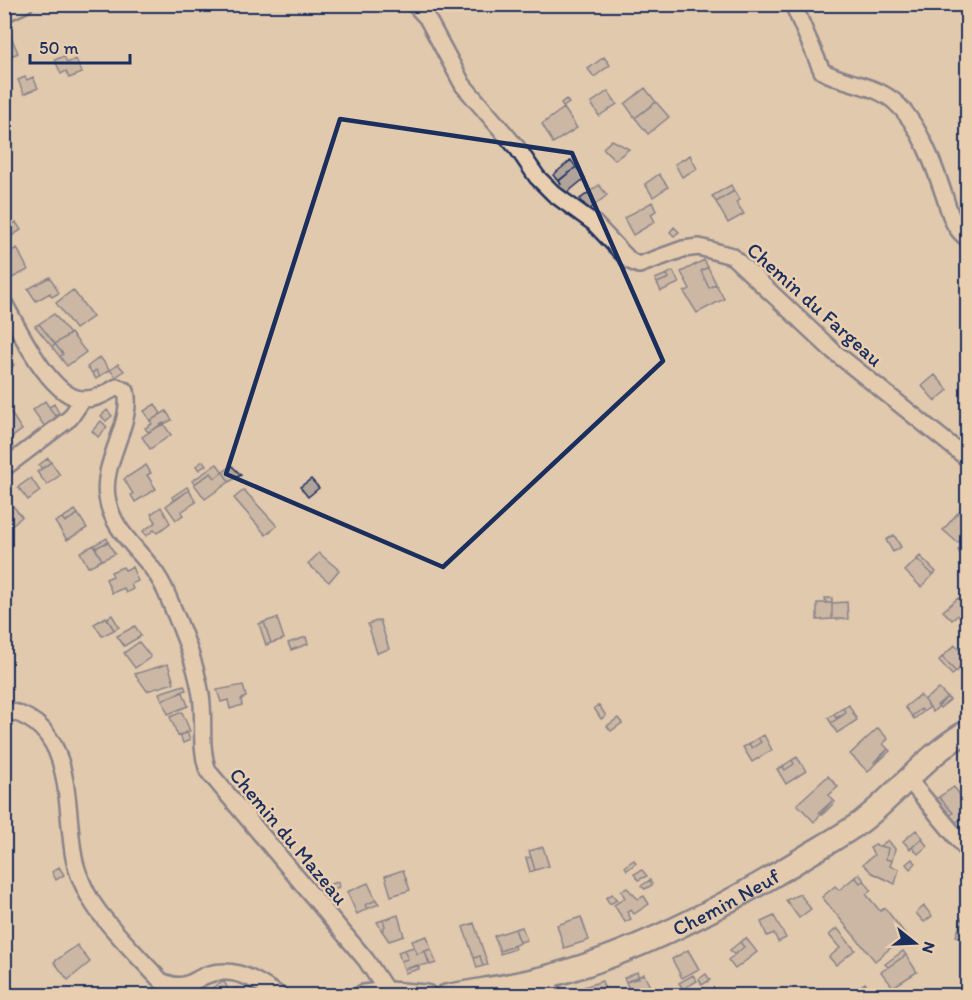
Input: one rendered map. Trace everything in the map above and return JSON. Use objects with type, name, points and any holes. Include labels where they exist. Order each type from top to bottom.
[{"type":"main road","name":"Chemin Neuf","points":[[446,996],[541,978],[580,967],[657,937],[766,880],[862,821],[942,748],[968,731]]},
{"type":"main road","points":[[364,996],[388,993],[426,996]]},
{"type":"street","points":[[4,14],[25,4]]},
{"type":"street","name":"Chemin du Fargeau","points":[[414,4],[427,18],[463,85],[518,149],[537,177],[554,194],[594,223],[630,261],[639,265],[683,249],[699,247],[732,256],[832,350],[968,459]]},
{"type":"street","points":[[793,4],[822,71],[872,88],[894,101],[916,129],[944,194],[952,222],[968,239]]},
{"type":"street","points":[[4,303],[57,387],[70,396],[83,399],[70,418],[4,468]]},
{"type":"street","name":"Chemin du Mazeau","points":[[83,399],[101,397],[117,387],[126,391],[127,400],[123,422],[105,481],[108,504],[117,527],[148,562],[165,590],[196,670],[201,698],[204,761],[208,771],[216,784],[366,960],[388,993]]},
{"type":"street","points":[[4,710],[19,712],[32,719],[51,741],[64,768],[75,860],[94,905],[161,981],[176,987],[186,986],[204,975],[222,971],[239,973],[280,996]]},
{"type":"street","points":[[908,779],[968,851]]},
{"type":"street","points":[[541,978],[556,996]]},
{"type":"highlighted area","points":[[340,119],[572,153],[663,361],[443,567],[226,474]]},
{"type":"building","points":[[9,33],[12,39],[4,42],[4,35]]},
{"type":"building","points":[[12,39],[18,53],[4,59],[4,42]]},
{"type":"building","points":[[64,56],[67,63],[76,59],[82,73],[69,78],[66,71],[61,74],[55,60]]},
{"type":"building","points":[[604,57],[610,65],[594,77],[588,69]]},
{"type":"building","points":[[25,77],[27,80],[33,77],[38,88],[24,94],[18,80]]},
{"type":"building","points":[[645,88],[656,102],[635,118],[625,104]]},
{"type":"building","points":[[608,91],[617,104],[599,116],[591,103]]},
{"type":"building","points":[[566,99],[569,103],[563,107],[561,103]]},
{"type":"building","points":[[656,102],[669,117],[648,134],[635,118]]},
{"type":"building","points":[[564,108],[577,128],[553,143],[542,124]]},
{"type":"building","points":[[612,140],[629,149],[615,160],[603,148]]},
{"type":"building","points":[[690,155],[697,169],[682,177],[675,164]]},
{"type":"building","points":[[571,160],[576,167],[558,181],[553,175]]},
{"type":"building","points":[[576,167],[585,178],[563,196],[556,188],[561,184],[559,181]]},
{"type":"building","points":[[659,174],[668,187],[653,197],[645,184]]},
{"type":"building","points":[[599,185],[607,195],[589,210],[580,199]]},
{"type":"building","points":[[731,185],[734,191],[716,202],[712,196]]},
{"type":"building","points":[[734,191],[740,200],[736,202],[744,214],[728,223],[716,202]]},
{"type":"building","points":[[652,202],[656,211],[651,214],[655,222],[633,235],[624,218]]},
{"type":"building","points":[[4,218],[10,226],[16,222],[21,230],[4,241]]},
{"type":"building","points":[[674,227],[679,232],[674,236],[670,232]]},
{"type":"building","points":[[17,248],[28,270],[8,280],[4,273],[4,255]]},
{"type":"building","points":[[704,260],[708,267],[701,271],[709,288],[716,284],[724,299],[697,313],[684,292],[690,289],[681,272]]},
{"type":"building","points":[[708,267],[716,284],[709,288],[701,271]]},
{"type":"building","points":[[673,271],[679,283],[661,291],[657,283],[669,278],[667,274]]},
{"type":"building","points":[[667,274],[669,278],[657,283],[655,279]]},
{"type":"building","points":[[50,277],[59,293],[52,297],[50,293],[36,301],[28,289]]},
{"type":"building","points":[[73,290],[93,317],[75,329],[56,303]]},
{"type":"building","points":[[54,314],[70,334],[55,344],[39,324]]},
{"type":"building","points":[[39,324],[55,344],[52,347],[35,326]]},
{"type":"building","points":[[71,333],[86,352],[67,366],[60,357],[63,354],[55,344]]},
{"type":"building","points":[[55,344],[63,354],[60,357],[52,347]]},
{"type":"building","points":[[4,353],[14,365],[11,368],[4,360]]},
{"type":"building","points":[[100,357],[110,370],[100,376],[96,370],[92,373],[87,367]]},
{"type":"building","points":[[4,360],[11,368],[4,372]]},
{"type":"building","points":[[118,364],[124,371],[116,377],[110,370]]},
{"type":"building","points":[[96,370],[100,376],[96,379],[92,373]]},
{"type":"building","points":[[935,375],[948,390],[935,401],[922,386]]},
{"type":"building","points":[[45,401],[55,416],[59,413],[61,416],[45,427],[33,410]]},
{"type":"building","points":[[54,404],[59,413],[55,416],[49,407]]},
{"type":"building","points":[[155,404],[161,414],[150,421],[144,411]]},
{"type":"building","points":[[9,410],[22,430],[8,440],[4,435],[4,413]]},
{"type":"building","points":[[107,410],[112,416],[106,421],[101,416]]},
{"type":"building","points":[[166,411],[172,420],[148,432],[145,428],[152,424],[150,421]]},
{"type":"building","points":[[101,421],[107,427],[98,437],[92,431]]},
{"type":"building","points":[[163,423],[171,435],[150,449],[142,437]]},
{"type":"building","points":[[48,458],[51,462],[42,469],[39,465]]},
{"type":"building","points":[[203,461],[206,465],[199,470],[196,466]]},
{"type":"building","points":[[51,462],[60,475],[47,485],[37,472]]},
{"type":"building","points":[[217,464],[223,472],[215,478],[211,473],[194,484],[192,481]]},
{"type":"building","points":[[146,465],[151,473],[147,475],[156,489],[135,502],[124,479]]},
{"type":"building","points":[[232,466],[241,475],[229,482],[223,472]]},
{"type":"building","points":[[223,472],[229,482],[205,499],[194,484],[211,473],[215,478]]},
{"type":"building","points":[[31,478],[40,491],[28,500],[18,487]]},
{"type":"building","points":[[311,479],[319,488],[308,497],[300,487]]},
{"type":"building","points":[[187,487],[189,490],[174,501],[172,497]]},
{"type":"building","points":[[189,490],[196,502],[181,512],[183,515],[176,520],[166,506]]},
{"type":"building","points":[[244,490],[277,526],[266,535],[234,498]]},
{"type":"building","points":[[9,501],[22,517],[9,527],[4,519],[4,504]]},
{"type":"building","points":[[161,507],[170,523],[157,533],[154,530],[146,536],[143,531],[156,522],[151,514]]},
{"type":"building","points":[[962,508],[968,513],[968,532],[958,543],[943,530]]},
{"type":"building","points":[[75,510],[78,514],[65,522],[62,518]]},
{"type":"building","points":[[78,514],[87,528],[67,540],[55,522],[62,518],[65,522]]},
{"type":"building","points":[[894,535],[901,547],[893,552],[886,540]]},
{"type":"building","points":[[107,538],[108,542],[95,548],[94,545]]},
{"type":"building","points":[[108,542],[115,554],[102,560],[95,548]]},
{"type":"building","points":[[968,544],[968,552],[962,556],[958,550]]},
{"type":"building","points":[[94,545],[102,560],[88,567],[80,552]]},
{"type":"building","points":[[319,553],[339,570],[329,582],[308,564]]},
{"type":"building","points":[[920,556],[936,572],[933,575],[917,559]]},
{"type":"building","points":[[917,559],[933,575],[921,587],[905,571]]},
{"type":"building","points":[[123,567],[125,570],[132,567],[138,581],[131,584],[133,589],[126,593],[124,588],[112,593],[106,579],[113,576],[111,572]]},
{"type":"building","points":[[825,598],[832,598],[832,603],[826,603]]},
{"type":"building","points":[[958,598],[967,608],[952,620],[943,611]]},
{"type":"building","points":[[847,602],[848,619],[832,619],[832,603]]},
{"type":"building","points":[[817,603],[832,603],[832,619],[817,620]]},
{"type":"building","points":[[112,615],[119,627],[114,630],[107,618]]},
{"type":"building","points":[[106,617],[114,630],[102,636],[94,624]]},
{"type":"building","points":[[277,618],[284,639],[271,643],[264,622]]},
{"type":"building","points":[[380,620],[389,649],[377,653],[368,624]]},
{"type":"building","points":[[264,622],[271,643],[266,645],[259,624]]},
{"type":"building","points":[[135,626],[141,636],[124,646],[117,636]]},
{"type":"building","points":[[306,637],[308,644],[291,650],[288,643]]},
{"type":"building","points":[[139,642],[151,657],[135,668],[124,653]]},
{"type":"building","points":[[955,645],[968,659],[956,672],[942,657]]},
{"type":"building","points":[[942,657],[956,672],[952,675],[939,660]]},
{"type":"building","points":[[168,664],[174,683],[147,691],[135,674]]},
{"type":"building","points":[[184,685],[186,690],[162,700],[159,693]]},
{"type":"building","points":[[243,685],[246,697],[241,699],[242,705],[230,709],[228,700],[221,702],[217,690]]},
{"type":"building","points":[[939,689],[947,697],[933,712],[924,700]]},
{"type":"building","points":[[183,692],[188,706],[168,714],[162,700]]},
{"type":"building","points":[[920,695],[930,707],[923,712],[921,709],[912,716],[905,707]]},
{"type":"building","points":[[947,697],[950,700],[940,708],[937,705]]},
{"type":"building","points":[[599,705],[606,716],[601,719],[594,708]]},
{"type":"building","points":[[849,705],[857,720],[837,733],[831,723],[846,713],[843,708]]},
{"type":"building","points":[[843,708],[846,713],[836,718],[834,714]]},
{"type":"building","points":[[921,709],[923,712],[914,719],[912,716]]},
{"type":"building","points":[[182,712],[190,731],[178,736],[170,717]]},
{"type":"building","points":[[834,714],[837,719],[831,723],[828,718]]},
{"type":"building","points":[[618,718],[622,723],[611,731],[607,726]]},
{"type":"building","points":[[878,728],[888,739],[883,744],[888,749],[868,772],[850,754]]},
{"type":"building","points":[[187,732],[190,740],[183,743],[180,735]]},
{"type":"building","points":[[764,735],[772,750],[752,762],[743,747],[749,744],[752,748],[761,742],[758,738]]},
{"type":"building","points":[[758,738],[761,742],[752,748],[749,744]]},
{"type":"building","points":[[888,749],[890,751],[876,764],[874,762]]},
{"type":"building","points":[[797,757],[806,771],[786,784],[777,769],[783,766],[785,770],[794,764],[792,760]]},
{"type":"building","points":[[792,760],[794,764],[785,770],[783,766]]},
{"type":"building","points":[[828,776],[838,787],[829,795],[833,800],[814,822],[797,804]]},
{"type":"building","points":[[954,787],[968,805],[968,814],[954,824],[949,816],[953,813],[939,797]]},
{"type":"building","points":[[939,797],[953,813],[949,816],[936,799]]},
{"type":"building","points":[[833,800],[835,802],[822,815],[819,813]]},
{"type":"building","points":[[916,830],[923,838],[910,849],[903,841]]},
{"type":"building","points":[[922,839],[927,846],[918,854],[912,847]]},
{"type":"building","points":[[888,840],[895,849],[892,861],[886,859],[888,848],[880,846]]},
{"type":"building","points":[[875,845],[888,848],[886,859],[892,861],[890,866],[899,869],[895,884],[872,873],[863,864],[874,855],[870,848]]},
{"type":"building","points":[[543,847],[549,866],[535,870],[529,851]]},
{"type":"building","points":[[531,857],[535,870],[530,872],[526,858]]},
{"type":"building","points":[[912,859],[916,863],[910,869],[906,864]]},
{"type":"building","points":[[634,860],[636,863],[627,870],[625,866]]},
{"type":"building","points":[[59,867],[64,875],[56,880],[52,872]]},
{"type":"building","points":[[403,870],[410,890],[391,896],[385,876]]},
{"type":"building","points":[[642,870],[647,876],[638,880],[634,874]]},
{"type":"building","points":[[859,874],[864,880],[860,883],[855,877]]},
{"type":"building","points":[[855,877],[860,883],[864,880],[871,890],[866,894],[880,911],[885,908],[906,935],[875,961],[822,897],[835,886],[839,890]]},
{"type":"building","points":[[650,880],[652,885],[645,889],[641,886]]},
{"type":"building","points":[[338,882],[339,887],[329,891],[327,885]]},
{"type":"building","points":[[368,883],[376,900],[365,905],[367,909],[357,914],[347,892]]},
{"type":"building","points":[[627,888],[638,899],[644,896],[649,904],[634,914],[631,910],[627,912],[631,919],[625,922],[614,905],[625,898],[621,891]]},
{"type":"building","points":[[612,894],[617,900],[610,904],[606,898]]},
{"type":"building","points":[[800,894],[811,909],[799,918],[786,900]]},
{"type":"building","points":[[376,900],[379,904],[367,909],[365,905]]},
{"type":"building","points":[[924,906],[932,916],[924,922],[916,913]]},
{"type":"building","points":[[398,915],[404,936],[389,941],[382,931],[385,926],[383,920]]},
{"type":"building","points":[[774,916],[786,938],[778,942],[774,933],[767,936],[761,922]]},
{"type":"building","points":[[581,917],[589,940],[564,948],[557,925]]},
{"type":"building","points":[[962,918],[968,919],[967,939],[956,936]]},
{"type":"building","points":[[383,920],[385,926],[382,931],[377,922]]},
{"type":"building","points":[[474,923],[488,965],[483,966],[480,956],[474,958],[463,927]]},
{"type":"building","points":[[522,927],[527,940],[520,942],[515,929]]},
{"type":"building","points":[[837,928],[855,950],[836,965],[829,957],[840,948],[829,935]]},
{"type":"building","points":[[515,929],[520,943],[500,951],[494,936]]},
{"type":"building","points":[[427,936],[431,949],[417,954],[412,941]]},
{"type":"building","points":[[746,938],[757,952],[735,969],[728,960],[744,947],[740,942]]},
{"type":"building","points":[[740,942],[744,947],[734,955],[730,950]]},
{"type":"building","points":[[77,945],[90,962],[68,980],[54,962]]},
{"type":"building","points":[[514,946],[515,949],[500,954],[500,951]]},
{"type":"building","points":[[414,947],[417,954],[425,951],[429,964],[404,969],[401,961],[408,959],[404,950]]},
{"type":"building","points":[[431,949],[436,963],[430,965],[425,951]]},
{"type":"building","points":[[404,950],[408,959],[401,961],[398,952]]},
{"type":"building","points":[[688,950],[699,969],[682,978],[672,959]]},
{"type":"building","points":[[903,951],[906,955],[888,967],[885,964]]},
{"type":"building","points":[[906,955],[917,972],[893,987],[881,972]]},
{"type":"building","points":[[480,956],[483,966],[477,968],[474,958]]},
{"type":"building","points":[[418,965],[419,969],[405,973],[404,969]]},
{"type":"building","points":[[637,972],[639,978],[626,982],[624,978]]},
{"type":"building","points":[[644,974],[651,989],[632,996],[626,982]]},
{"type":"building","points":[[706,974],[710,980],[702,985],[699,979]]},
{"type":"building","points":[[693,975],[697,981],[683,989],[679,983]]},
{"type":"building","points":[[224,981],[229,991],[237,988],[241,996],[213,996],[210,989]]},
{"type":"building","points":[[602,981],[607,996],[587,996],[584,987]]},
{"type":"building","points":[[865,983],[875,996],[857,996],[864,991],[861,986]]},
{"type":"building","points":[[861,986],[864,991],[854,996],[852,993]]},
{"type":"building","points":[[875,987],[882,996],[875,996],[870,990]]}]
